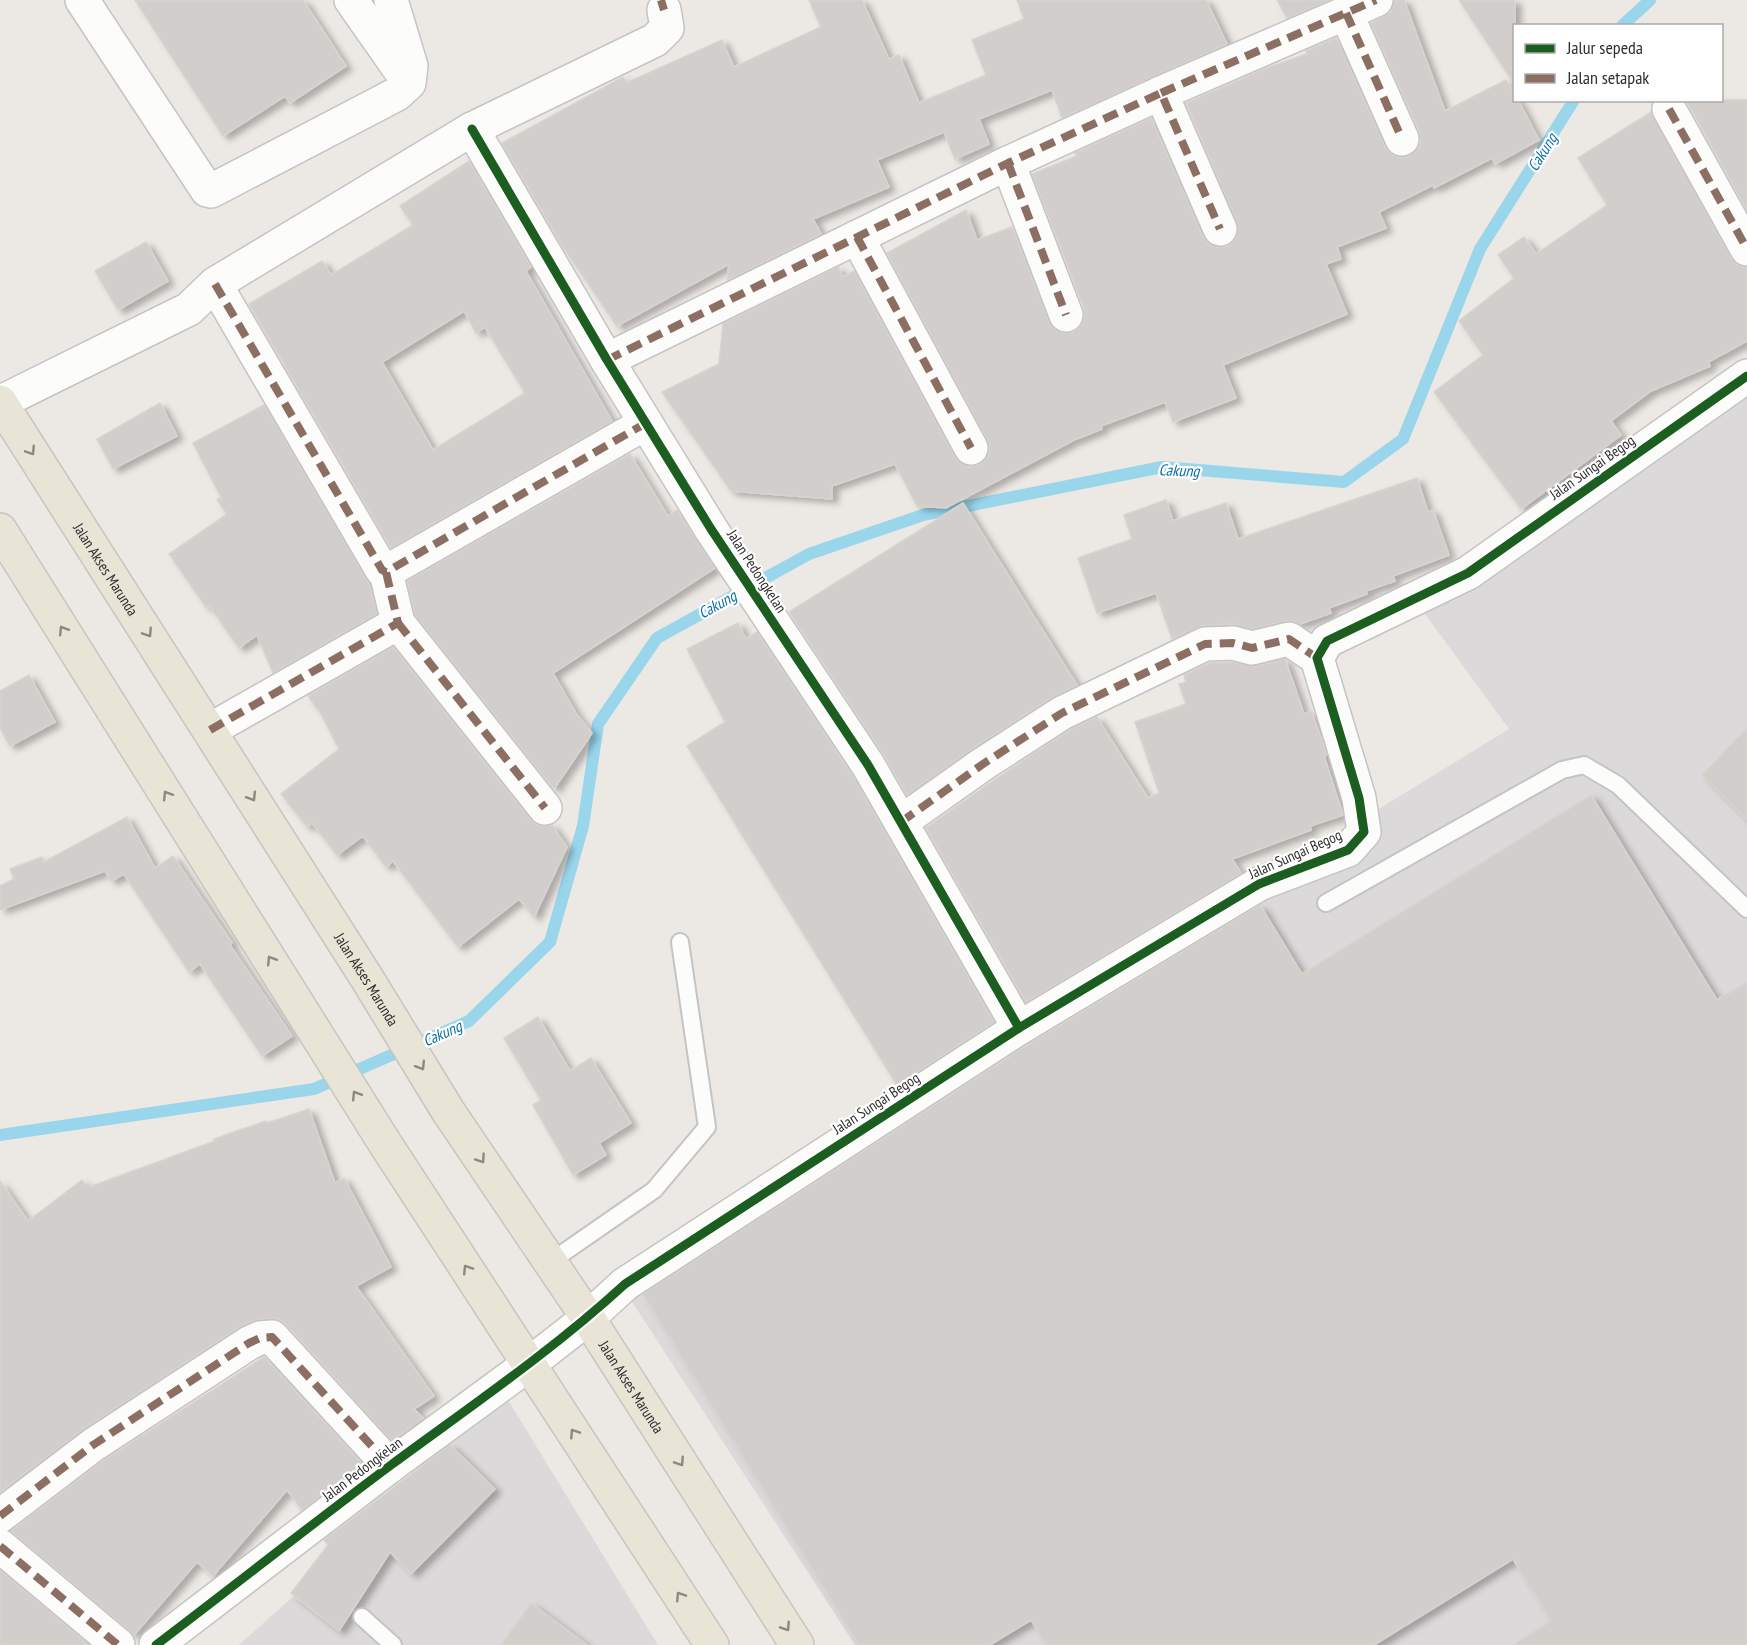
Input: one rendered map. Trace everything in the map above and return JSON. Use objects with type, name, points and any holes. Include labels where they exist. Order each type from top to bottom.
[{"type":"main road","name":"Jalan Akses Marunda","points":[[0,402],[368,980],[448,1111],[588,1318],[797,1645]]},
{"type":"main road","points":[[0,530],[386,1145],[712,1645]]},
{"type":"street","points":[[82,0],[207,190],[212,191],[396,94],[409,84],[411,66],[391,0]]},
{"type":"street","points":[[351,0],[409,84]]},
{"type":"street","points":[[607,360],[1008,163],[1161,93],[1376,0]]},
{"type":"street","points":[[0,402],[189,309],[215,284],[472,129],[655,40],[667,28],[664,10]]},
{"type":"street","points":[[1346,13],[1402,139]]},
{"type":"street","points":[[1161,93],[1220,230]]},
{"type":"street","points":[[1669,109],[1747,249]]},
{"type":"street","name":"Jalan Pedongkelan","points":[[472,129],[607,360],[711,528],[868,765],[1019,1028]]},
{"type":"street","points":[[1008,163],[1066,315]]},
{"type":"street","points":[[857,237],[971,448]]},
{"type":"street","points":[[215,284],[382,570],[386,572],[398,623],[545,808]]},
{"type":"street","name":"Jalan Sungai Begog","points":[[588,1318],[625,1284],[1019,1028],[1259,884],[1348,850],[1364,832],[1359,798],[1317,658],[1327,641],[1468,573],[1747,376]]},
{"type":"street","points":[[386,572],[390,572],[646,423]]},
{"type":"street","points":[[210,730],[398,623]]},
{"type":"street","points":[[901,822],[983,764],[1062,713],[1205,644],[1233,643],[1252,648],[1289,639],[1317,658]]},
{"type":"street","name":"Jalan Pedongkelan","points":[[156,1645],[588,1318]]},
{"type":"street","points":[[0,1516],[93,1445],[249,1343],[266,1336],[272,1336],[390,1466]]},
{"type":"street","points":[[0,1546],[118,1645]]},
{"type":"lane","points":[[1326,903],[1562,770],[1584,765],[1618,785],[1747,909]]},
{"type":"lane","points":[[550,1262],[654,1190],[707,1127],[680,942]]},
{"type":"lane","points":[[362,1617],[393,1645]]},
{"type":"shaded area","points":[[1747,369],[1747,1645],[855,1645],[616,1277],[1509,729],[1409,592]]},
{"type":"shaded area","points":[[497,1382],[658,1645],[239,1645],[324,1569]]},
{"type":"building","points":[[135,0],[303,0],[346,66],[290,103],[285,96],[223,136]]},
{"type":"building","points":[[809,0],[862,0],[889,59],[899,55],[919,103],[986,75],[972,40],[1024,19],[1017,0],[1206,0],[1227,44],[1062,118],[1052,90],[979,119],[989,144],[955,159],[944,132],[877,160],[889,187],[813,219],[821,234],[727,280],[729,264],[617,326],[563,247],[502,143],[623,77],[626,83],[722,40],[734,67],[821,27]]},
{"type":"building","points":[[1277,0],[1329,0],[1287,18]]},
{"type":"building","points":[[1394,0],[1404,0],[1445,111],[1506,80],[1513,92],[1513,102],[1519,102],[1539,140],[1495,164],[1492,158],[1434,188],[1433,185],[1379,212],[1386,228],[1337,247],[1341,259],[1326,264],[1347,314],[1223,365],[1236,398],[1173,422],[1165,402],[1101,426],[1102,429],[1074,440],[946,508],[917,506],[895,464],[832,486],[832,499],[731,491],[662,392],[719,364],[723,324],[838,267],[843,277],[854,271],[955,457],[962,464],[970,467],[979,465],[987,457],[990,448],[987,439],[887,253],[966,210],[977,240],[1012,227],[1049,322],[1055,330],[1062,333],[1073,332],[1081,326],[1084,319],[1084,308],[1032,174],[1077,156],[1075,153],[1151,118],[1203,237],[1209,244],[1217,247],[1228,246],[1235,240],[1238,232],[1237,222],[1186,103],[1266,68],[1307,54],[1306,51],[1336,38],[1385,147],[1399,158],[1410,156],[1421,142],[1419,131],[1371,23],[1391,12]]},
{"type":"building","points":[[1459,0],[1515,0],[1513,82]]},
{"type":"building","points":[[1747,100],[1747,210],[1687,102]]},
{"type":"building","points":[[1651,112],[1731,258],[1737,265],[1747,268],[1747,341],[1708,362],[1710,366],[1651,391],[1611,421],[1621,435],[1521,509],[1434,392],[1483,355],[1459,321],[1514,278],[1498,255],[1524,237],[1536,254],[1607,205],[1578,158]]},
{"type":"building","points":[[469,161],[531,267],[526,271],[612,421],[391,548],[249,304],[322,261],[331,275],[413,225],[400,206]],"holes":[[[464,311],[476,333],[485,327],[525,393],[433,450],[382,362]]]},
{"type":"building","points":[[146,242],[168,281],[118,310],[95,271]]},
{"type":"building","points":[[160,403],[177,436],[113,469],[97,439]]},
{"type":"building","points":[[264,405],[369,583],[377,614],[273,673],[257,635],[239,648],[209,605],[206,607],[169,554],[227,514],[217,500],[221,497],[193,443]]},
{"type":"building","points":[[630,454],[668,516],[677,510],[715,568],[553,673],[577,715],[592,733],[554,789],[415,615],[407,581]]},
{"type":"building","points":[[1417,478],[1428,512],[1433,510],[1449,555],[1393,576],[1395,581],[1366,591],[1367,594],[1329,608],[1331,613],[1300,624],[1285,621],[1252,629],[1233,624],[1204,625],[1172,639],[1156,593],[1097,613],[1078,558],[1132,539],[1124,515],[1166,500],[1173,521],[1226,503],[1238,539]]},
{"type":"building","points":[[963,503],[1077,685],[1052,697],[973,748],[907,795],[884,755],[789,612]]},
{"type":"building","points":[[738,623],[746,639],[757,632],[852,775],[994,1022],[897,1085],[687,746],[725,722],[687,649]]},
{"type":"building","points":[[393,647],[530,820],[539,826],[552,825],[567,847],[534,917],[519,899],[458,947],[393,861],[386,867],[363,836],[337,855],[312,823],[307,827],[281,794],[339,749],[321,714],[308,696]]},
{"type":"building","points":[[1285,659],[1304,714],[1311,711],[1327,755],[1324,756],[1343,815],[1310,826],[1311,830],[1232,859],[1241,873],[1026,1002],[926,828],[1071,729],[1097,717],[1148,798],[1159,793],[1135,722],[1186,704],[1179,684],[1186,682],[1184,675],[1210,663],[1231,662],[1256,666]]},
{"type":"building","points":[[29,675],[55,722],[10,746],[0,728],[0,691]]},
{"type":"building","points":[[1747,728],[1747,820],[1702,775]]},
{"type":"building","points":[[1591,795],[1717,1000],[1747,982],[1747,1645],[1513,1645],[1551,1621],[1513,1559],[1374,1645],[1047,1645],[1031,1620],[990,1645],[859,1645],[643,1294],[1029,1044],[1260,905],[1302,974]]},
{"type":"building","points":[[127,817],[155,868],[173,856],[292,1036],[262,1056],[200,964],[189,972],[124,874],[111,881],[105,871],[0,910],[0,886],[14,879],[10,869],[42,857],[44,862]]},
{"type":"building","points":[[538,1017],[570,1071],[591,1058],[631,1123],[599,1143],[606,1155],[573,1175],[533,1105],[541,1100],[504,1038]]},
{"type":"building","points":[[309,1109],[335,1183],[344,1178],[391,1267],[356,1286],[434,1396],[414,1409],[423,1418],[392,1441],[286,1324],[278,1319],[258,1319],[239,1327],[83,1429],[0,1492],[0,1181],[28,1221],[82,1180],[91,1188],[215,1141],[214,1139]]},
{"type":"building","points":[[264,1357],[362,1464],[302,1510],[287,1490],[213,1576],[197,1562],[134,1635],[11,1531],[104,1460]]},
{"type":"building","points":[[450,1445],[495,1489],[411,1574],[390,1552],[339,1631],[291,1593],[328,1545],[324,1540]]},
{"type":"building","points":[[0,1570],[89,1645],[0,1645]]},
{"type":"building","points":[[531,1603],[587,1645],[501,1645]]},
{"type":"waterway","name":"Cakung","points":[[1624,24],[1650,0]]},
{"type":"waterway","name":"Cakung","points":[[0,1135],[314,1089],[469,1021],[550,942],[583,826],[598,724],[657,638],[809,554],[923,515],[1162,467],[1344,482],[1403,439],[1480,249],[1573,102]]},
{"type":"marked path","points":[[661,0],[664,10]]},
{"type":"marked path","points":[[1161,93],[1376,0]]},
{"type":"marked path","points":[[1346,13],[1402,139]]},
{"type":"marked path","points":[[607,360],[1008,163],[1161,93],[1220,229]]},
{"type":"marked path","points":[[1669,109],[1747,249]]},
{"type":"marked path","points":[[1008,163],[1066,315]]},
{"type":"marked path","points":[[857,237],[971,448]]},
{"type":"marked path","points":[[215,284],[382,570],[386,572],[646,423]]},
{"type":"marked path","points":[[210,730],[398,623],[386,572]]},
{"type":"marked path","points":[[398,623],[545,808]]},
{"type":"marked path","points":[[901,822],[983,764],[1062,713],[1205,644],[1233,643],[1252,648],[1289,639],[1317,658]]},
{"type":"marked path","points":[[0,1516],[93,1445],[260,1338],[272,1337],[390,1466]]},
{"type":"marked path","points":[[0,1546],[118,1645]]},
{"type":"cycle path","points":[[472,129],[607,360],[711,529],[868,765],[1019,1028]]},
{"type":"cycle path","points":[[156,1645],[361,1487],[540,1355],[625,1284],[1019,1028],[1259,884],[1348,850],[1364,832],[1359,798],[1317,658],[1327,641],[1468,573],[1747,376]]}]
